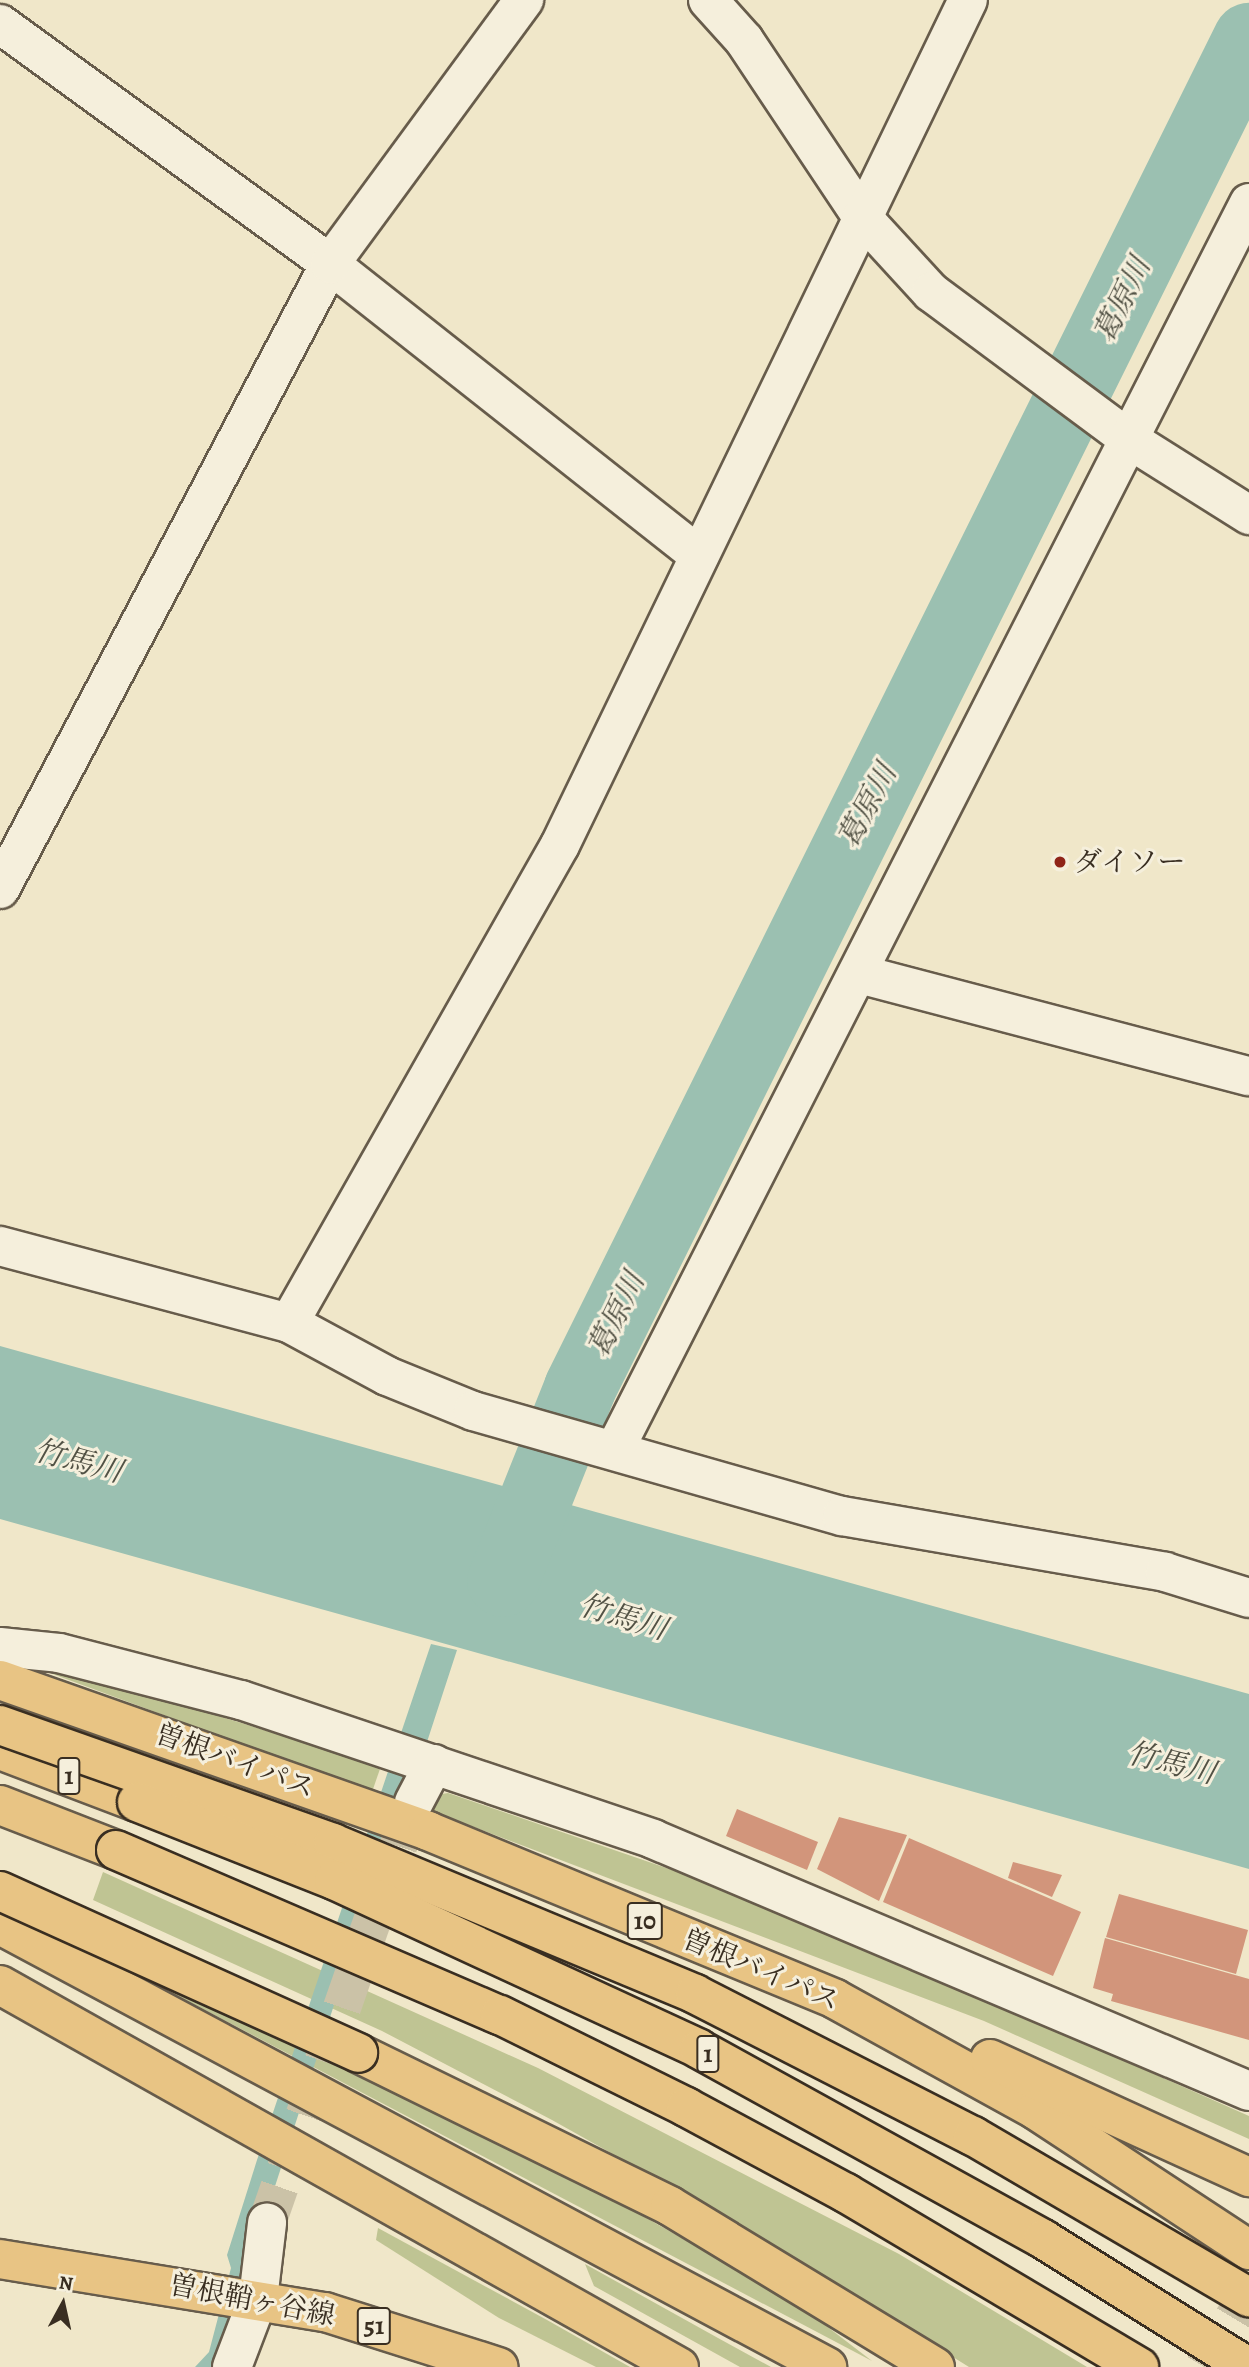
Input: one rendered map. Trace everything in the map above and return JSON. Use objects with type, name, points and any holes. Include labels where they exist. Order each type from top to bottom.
[{"type":"main road","name":"曽根バイパス","points":[[0,1680],[428,1831],[835,1999],[1035,2110],[1249,2249]]},
{"type":"main road","points":[[0,1725],[333,1843],[695,1994],[973,2136],[1249,2297]]},
{"type":"main road","name":"1","points":[[0,1750],[334,1880],[699,2049],[1043,2239],[1248,2367]]},
{"type":"main road","name":"1","points":[[0,1805],[308,1930],[562,2046],[846,2193],[1139,2367]]},
{"type":"main road","points":[[0,1891],[358,2053],[670,2206],[935,2367]]},
{"type":"main road","points":[[0,1926],[827,2367]]},
{"type":"main road","points":[[0,1985],[679,2367]]},
{"type":"main road","points":[[835,1999],[963,2047],[1249,2178]]},
{"type":"main road","name":"曽根鞘ヶ谷線","points":[[0,2259],[252,2298],[404,2334],[498,2367]]},
{"type":"street","points":[[0,889],[330,264],[524,0]]},
{"type":"street","points":[[708,0],[744,40],[862,217],[931,292],[1130,440],[1249,515]]},
{"type":"street","points":[[289,1323],[554,857],[968,0]]},
{"type":"street","points":[[0,24],[330,264],[699,555]]},
{"type":"street","points":[[615,1449],[1249,203]]},
{"type":"street","points":[[859,974],[1249,1076]]},
{"type":"street","points":[[0,1246],[289,1323],[387,1376],[472,1411],[615,1449],[842,1516],[1165,1572],[1249,1598]]},
{"type":"street","points":[[0,1647],[60,1653],[228,1696],[653,1839],[1249,2091]]},
{"type":"street","points":[[414,1802],[434,1764]]},
{"type":"street","points":[[232,2367],[252,2298],[267,2222]]},
{"type":"shaded area","points":[[50,1673],[118,1685],[381,1766],[372,1792]]},
{"type":"shaded area","points":[[448,1793],[678,1872],[870,1948],[1249,2116],[1249,2139],[984,2021],[424,1808],[436,1795]]},
{"type":"shaded area","points":[[103,1872],[538,2068],[899,2254],[1087,2367],[969,2367],[754,2233],[552,2120],[382,2031],[93,1900]]},
{"type":"shaded area","points":[[15,1910],[571,2175],[799,2305],[872,2361]]},
{"type":"shaded area","points":[[378,2228],[630,2367],[596,2367],[499,2318],[376,2240]]},
{"type":"shaded area","points":[[585,2264],[771,2367],[740,2367],[594,2286]]},
{"type":"water","name":"竹馬川","points":[[0,1346],[1249,1694],[1249,1869],[0,1519]]},
{"type":"water","points":[[431,1644],[457,1650],[412,1788],[404,1790],[251,2260],[241,2271],[218,2367],[195,2367],[209,2352],[231,2268],[227,2255]]},
{"type":"building","points":[[737,1809],[818,1842],[807,1870],[726,1836]]},
{"type":"building","points":[[839,1817],[907,1835],[879,1901],[817,1869]]},
{"type":"building","points":[[909,1838],[1081,1912],[1053,1976],[883,1902]]},
{"type":"building","points":[[1013,1862],[1062,1875],[1052,1897],[1008,1878]]},
{"type":"building","points":[[1119,1894],[1248,1930],[1236,1974],[1106,1937]]},
{"type":"building","points":[[1105,1938],[1249,1979],[1249,2040],[1111,2001],[1113,1994],[1093,1988]]},
{"type":"waterway","name":"葛原川","points":[[503,1581],[580,1388],[1249,39]]},
{"type":"tunnel","points":[[267,2223],[414,1802]]},
{"type":"tunnel","points":[[1204,2367],[1249,2292]]},
{"type":"place","name":"ダイソー","points":[[1060,862]]}]
